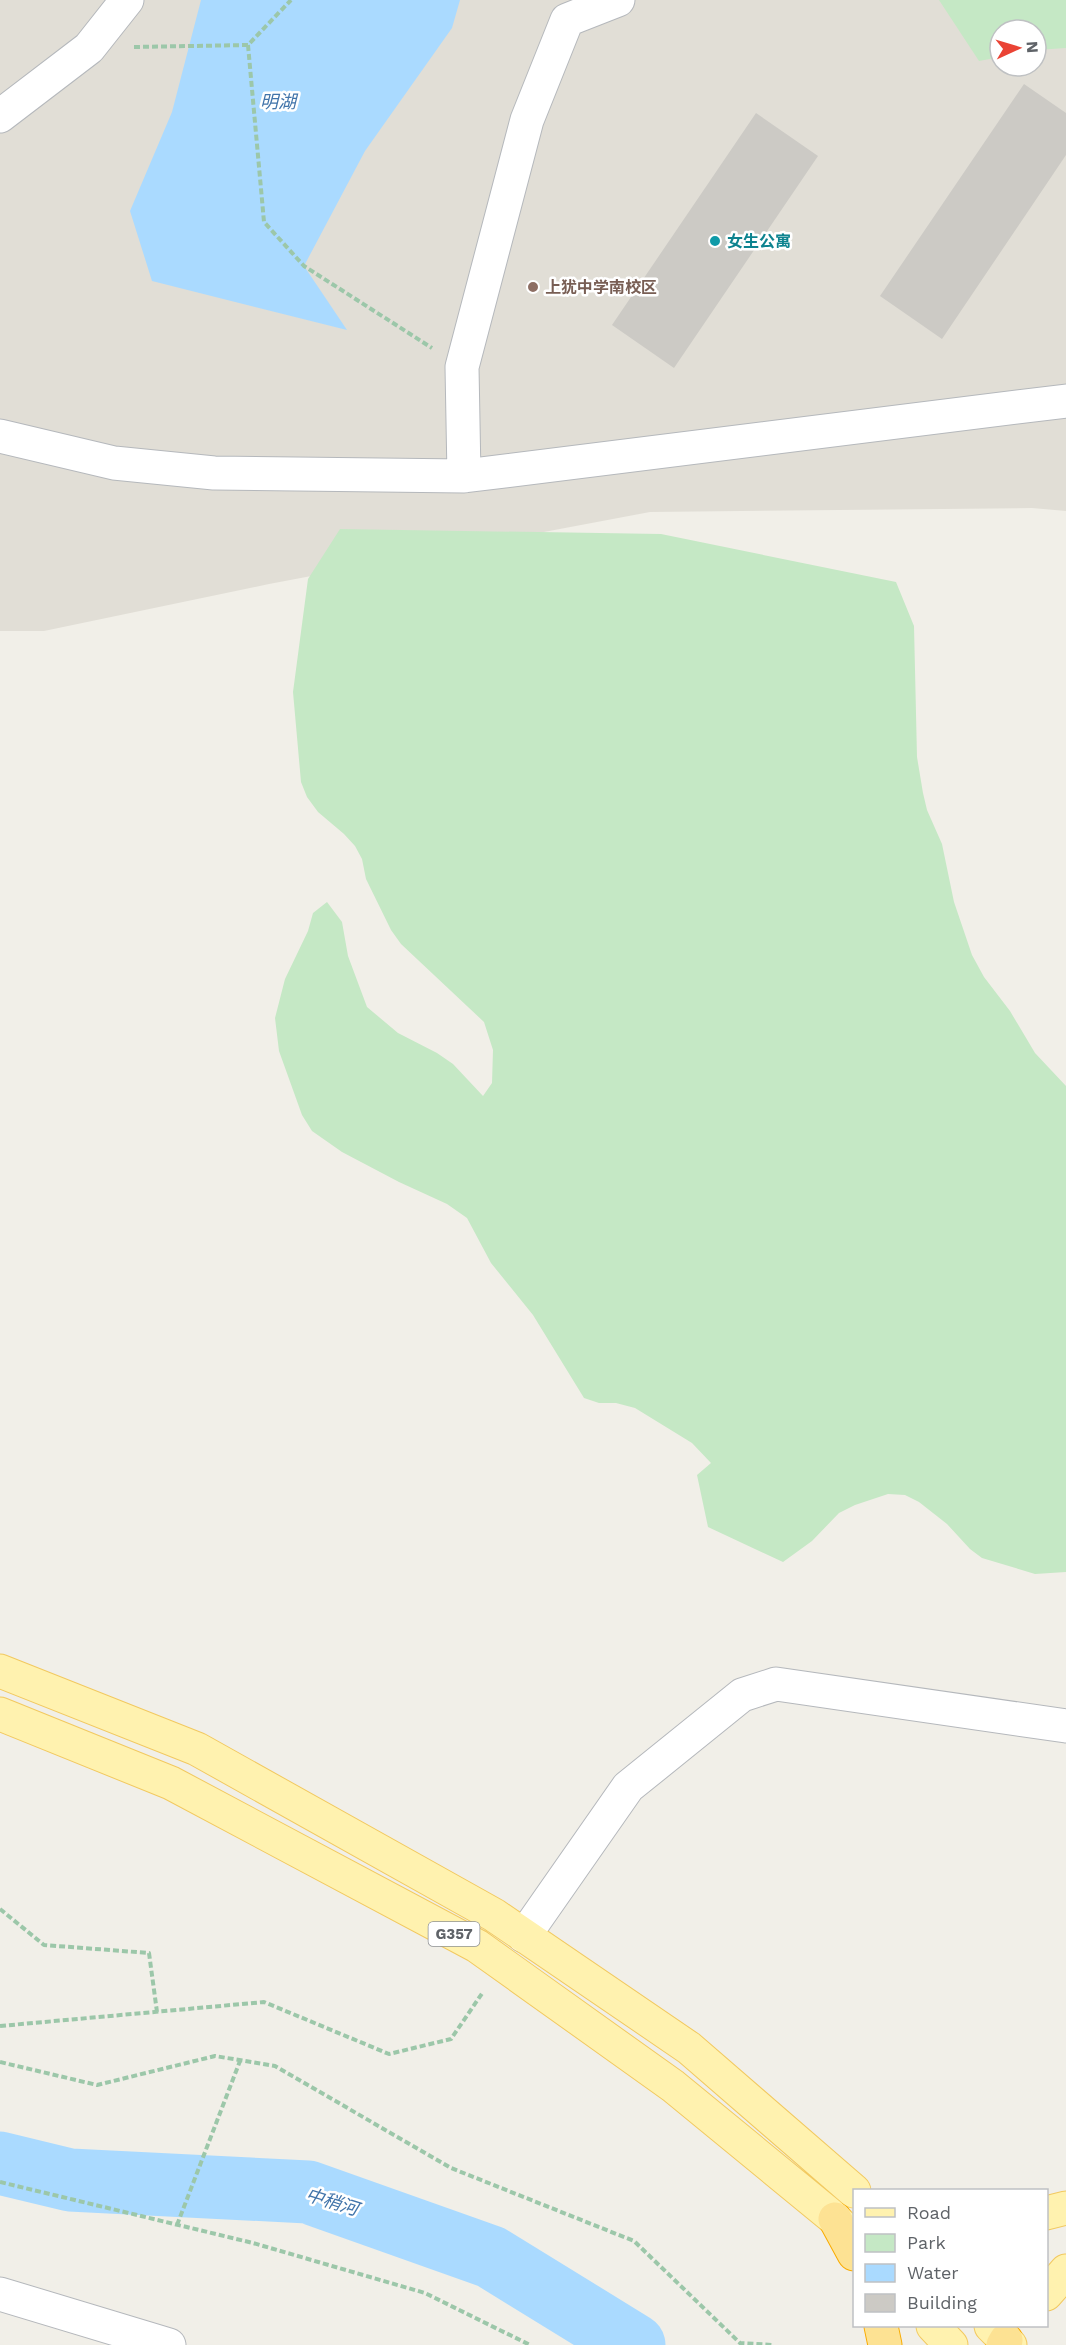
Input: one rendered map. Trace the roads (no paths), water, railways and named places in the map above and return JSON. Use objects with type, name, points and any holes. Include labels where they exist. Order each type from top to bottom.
[{"type":"highway","points":[[845,2229],[853,2249]]},
{"type":"highway","points":[[880,2327],[885,2345]]},
{"type":"main road","name":"G357","points":[[0,1671],[196,1749],[494,1915],[688,2048],[853,2189]]},
{"type":"main road","name":"G357","points":[[0,1714],[171,1783],[477,1947],[673,2086],[845,2229]]},
{"type":"main road","points":[[1048,2213],[1066,2208]]},
{"type":"main road","points":[[1048,2293],[1066,2271]]},
{"type":"main road","points":[[935,2327],[951,2345]]},
{"type":"street","points":[[0,116],[89,48],[127,0]]},
{"type":"street","points":[[464,476],[462,368],[527,120],[567,20],[618,0]]},
{"type":"street","points":[[0,436],[114,463],[214,473],[464,476],[1066,401]]},
{"type":"street","points":[[524,1936],[628,1787],[742,1695],[776,1684],[1066,1726]]},
{"type":"street","points":[[0,2294],[169,2345]]},
{"type":"water","name":"明湖","points":[[201,0],[460,0],[452,28],[365,151],[304,266],[347,330],[152,281],[130,211],[172,112]]},
{"type":"waterway","name":"中稍河","points":[[0,2163],[70,2180],[308,2192],[491,2257],[634,2345]]},
{"type":"place","name":"女生公寓","points":[[715,241]]},
{"type":"place","name":"上犹中学南校区","points":[[533,287]]}]
